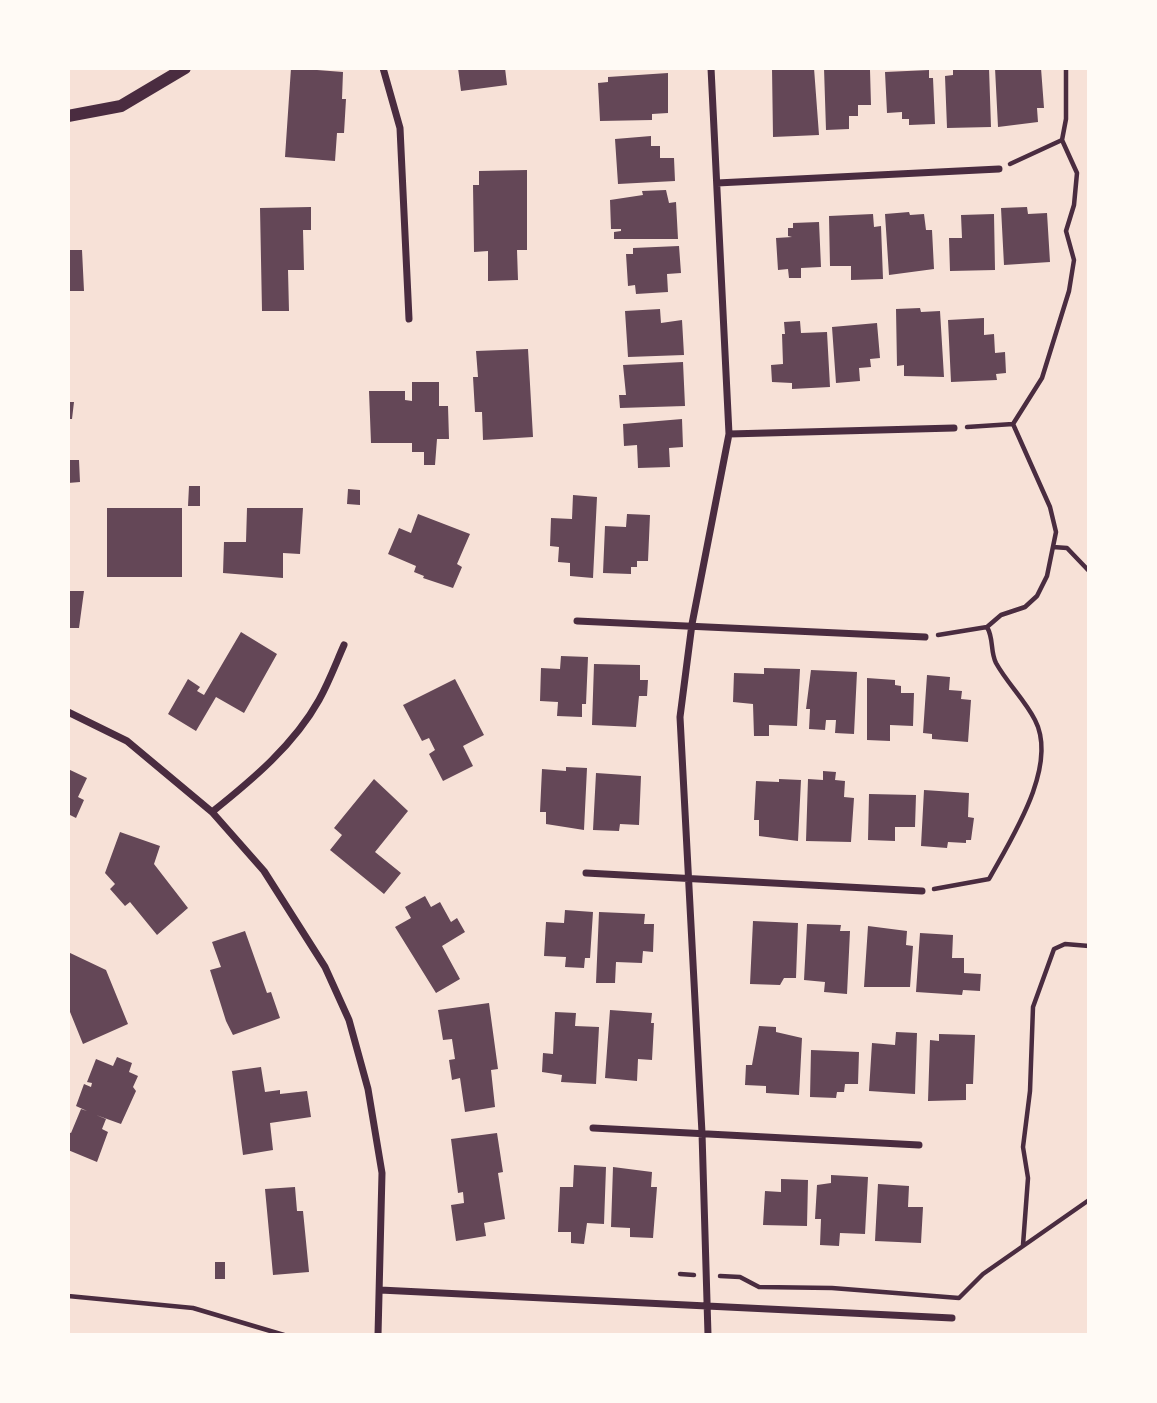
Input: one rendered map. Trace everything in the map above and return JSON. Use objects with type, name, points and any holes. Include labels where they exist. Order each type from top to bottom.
[{"type":"street","points":[[68,116],[121,106],[186,68]]},
{"type":"street","points":[[383,68],[400,128],[409,319]]},
{"type":"street","points":[[708,1335],[702,1133],[680,717],[692,624],[729,433],[711,68]]},
{"type":"street","points":[[717,183],[999,169]]},
{"type":"street","points":[[729,433],[954,428]]},
{"type":"street","points":[[577,621],[692,624],[925,637]]},
{"type":"street","points":[[212,812],[253,780],[292,738],[319,700],[344,645]]},
{"type":"street","points":[[68,712],[127,741],[212,812],[264,871],[325,967],[349,1020],[368,1089],[382,1173],[379,1335]]},
{"type":"street","points":[[586,873],[922,891]]},
{"type":"street","points":[[593,1128],[919,1145]]},
{"type":"street","points":[[380,1290],[951,1318]]},
{"type":"path","points":[[1013,424],[1042,378],[1069,291],[1074,260],[1066,231],[1074,205],[1077,173],[1062,139],[1066,119],[1066,68]]},
{"type":"path","points":[[999,169],[1062,139]]},
{"type":"path","points":[[954,428],[1013,424]]},
{"type":"path","points":[[925,637],[987,627],[1001,615],[1025,607],[1037,596],[1047,576],[1056,532],[1050,507],[1013,424]]},
{"type":"path","points":[[1053,547],[1067,548],[1089,571]]},
{"type":"path","points":[[922,891],[989,879],[1030,804],[1042,739],[1035,719],[994,659],[992,635],[987,627]]},
{"type":"path","points":[[1023,1246],[1028,1178],[1023,1147],[1030,1091],[1033,1007],[1054,949],[1065,944],[1089,946]]},
{"type":"path","points":[[680,1274],[740,1277],[759,1287],[832,1288],[959,1298],[983,1274],[1089,1200]]},
{"type":"path","points":[[68,1296],[193,1308],[284,1335]]},
{"type":"building","points":[[291,68],[343,72],[342,99],[346,99],[344,133],[337,133],[335,161],[285,157]]},
{"type":"building","points":[[458,68],[505,68],[507,85],[461,91]]},
{"type":"building","points":[[772,68],[814,68],[819,135],[773,137]]},
{"type":"building","points":[[824,68],[870,70],[871,105],[858,105],[858,116],[849,116],[849,129],[826,130]]},
{"type":"building","points":[[953,68],[989,68],[991,127],[947,128],[945,76],[953,75]]},
{"type":"building","points":[[995,68],[1041,68],[1044,108],[1037,108],[1038,122],[998,127]]},
{"type":"building","points":[[929,70],[929,78],[933,78],[935,124],[909,125],[909,119],[902,119],[902,112],[887,113],[885,72]]},
{"type":"building","points":[[668,73],[668,113],[652,114],[652,120],[600,121],[598,83],[608,82],[608,77]]},
{"type":"building","points":[[651,136],[651,146],[660,146],[660,158],[674,158],[675,181],[618,184],[615,139]]},
{"type":"building","points":[[527,170],[527,250],[517,250],[518,280],[488,281],[488,251],[474,252],[473,185],[479,185],[479,171]]},
{"type":"building","points":[[666,190],[669,203],[676,202],[678,239],[614,239],[614,232],[621,229],[611,229],[610,200],[643,195],[642,191]]},
{"type":"building","points":[[311,207],[311,230],[303,230],[304,270],[288,270],[289,311],[262,311],[260,208]]},
{"type":"building","points":[[1027,207],[1028,214],[1047,213],[1050,262],[1004,265],[1001,208]]},
{"type":"building","points":[[909,212],[910,215],[924,214],[926,230],[932,230],[934,269],[889,275],[885,214]]},
{"type":"building","points":[[873,214],[874,227],[881,226],[883,279],[851,280],[851,266],[830,266],[829,216]]},
{"type":"building","points":[[994,214],[995,270],[950,271],[949,238],[962,238],[961,215]]},
{"type":"building","points":[[819,222],[821,267],[801,268],[801,278],[789,278],[788,269],[778,270],[776,238],[792,237],[788,236],[788,228],[793,228],[793,223]]},
{"type":"building","points":[[679,246],[681,273],[667,274],[668,292],[636,294],[635,285],[628,286],[626,254],[633,254],[633,248]]},
{"type":"building","points":[[68,250],[82,250],[84,291],[68,291]]},
{"type":"building","points":[[920,308],[921,312],[940,311],[944,377],[904,376],[904,365],[897,366],[896,309]]},
{"type":"building","points":[[660,309],[661,323],[682,320],[684,355],[628,357],[625,311]]},
{"type":"building","points":[[984,318],[984,335],[994,334],[995,353],[1005,352],[1006,373],[996,374],[997,380],[951,382],[948,320]]},
{"type":"building","points":[[800,321],[801,333],[827,332],[830,387],[792,389],[792,383],[772,382],[771,365],[783,364],[784,322]]},
{"type":"building","points":[[877,323],[880,358],[870,359],[871,367],[859,368],[860,381],[836,383],[832,327]]},
{"type":"building","points":[[528,349],[533,437],[483,440],[482,412],[475,412],[473,377],[478,377],[476,351]]},
{"type":"building","points":[[683,362],[685,406],[620,408],[619,395],[626,395],[623,365]]},
{"type":"building","points":[[412,382],[439,382],[439,406],[448,406],[449,439],[437,439],[435,465],[424,465],[424,452],[412,452],[412,443],[371,443],[369,391],[405,391],[405,400],[412,401]]},
{"type":"building","points":[[68,402],[74,402],[72,419],[68,419]]},
{"type":"building","points":[[682,419],[683,447],[669,448],[670,467],[638,468],[637,445],[624,446],[623,424]]},
{"type":"building","points":[[68,460],[79,460],[80,482],[68,483]]},
{"type":"building","points":[[189,486],[200,486],[200,506],[188,506]]},
{"type":"building","points":[[348,489],[360,490],[360,505],[347,504]]},
{"type":"building","points":[[573,495],[597,497],[593,578],[570,576],[570,563],[558,562],[559,547],[550,546],[551,518],[572,519]]},
{"type":"building","points":[[107,508],[182,508],[182,577],[107,577]]},
{"type":"building","points":[[247,508],[303,508],[300,554],[283,553],[283,578],[223,573],[224,542],[246,542]]},
{"type":"building","points":[[418,514],[470,534],[457,564],[462,567],[453,588],[423,578],[424,576],[414,572],[416,566],[388,554],[399,528],[411,533]]},
{"type":"building","points":[[627,514],[650,515],[648,561],[637,561],[637,567],[631,567],[631,574],[603,573],[605,526],[626,527]]},
{"type":"building","points":[[68,591],[84,591],[79,628],[68,628]]},
{"type":"building","points":[[241,632],[277,654],[244,713],[216,697],[196,731],[168,714],[188,679],[200,687],[197,691],[204,695]]},
{"type":"building","points":[[561,656],[588,657],[586,704],[582,704],[582,717],[557,716],[558,702],[540,701],[541,668],[560,669]]},
{"type":"building","points":[[594,664],[640,665],[640,680],[648,680],[647,696],[639,696],[636,727],[592,725]]},
{"type":"building","points":[[764,668],[800,669],[797,726],[769,725],[769,736],[754,736],[753,704],[733,702],[734,673],[764,674]]},
{"type":"building","points":[[811,670],[857,672],[854,734],[835,733],[836,720],[826,720],[825,730],[809,729],[810,709],[806,709]]},
{"type":"building","points":[[927,675],[950,677],[949,690],[962,691],[961,699],[971,700],[968,742],[932,739],[932,734],[923,733]]},
{"type":"building","points":[[867,678],[895,680],[895,685],[901,686],[901,693],[914,693],[913,726],[890,725],[890,741],[867,740]]},
{"type":"building","points":[[455,679],[484,735],[463,746],[473,766],[443,781],[429,754],[435,750],[429,738],[422,741],[403,705]]},
{"type":"building","points":[[566,767],[587,768],[584,830],[546,824],[546,812],[540,812],[542,769],[566,771]]},
{"type":"building","points":[[68,769],[87,778],[78,797],[84,800],[76,818],[68,814]]},
{"type":"building","points":[[823,771],[836,772],[835,780],[845,781],[844,797],[854,798],[851,842],[806,841],[808,779],[823,780]]},
{"type":"building","points":[[596,773],[641,776],[639,825],[620,824],[619,831],[593,830]]},
{"type":"building","points":[[374,779],[408,811],[375,852],[401,873],[384,894],[330,850],[342,835],[334,828]]},
{"type":"building","points":[[779,779],[801,780],[798,841],[759,836],[759,820],[754,820],[756,781],[779,782]]},
{"type":"building","points":[[924,790],[969,793],[968,817],[974,818],[971,840],[966,840],[966,843],[948,842],[947,848],[921,846]]},
{"type":"building","points":[[869,794],[916,795],[915,827],[895,827],[895,841],[868,840]]},
{"type":"building","points":[[120,832],[160,846],[154,864],[188,908],[157,935],[130,902],[125,906],[110,889],[115,884],[105,873]]},
{"type":"building","points":[[425,896],[431,907],[440,902],[451,922],[457,918],[465,932],[442,946],[460,979],[436,993],[395,927],[411,918],[405,907]]},
{"type":"building","points":[[565,910],[593,912],[590,958],[585,958],[584,968],[565,967],[566,957],[544,956],[546,922],[564,923]]},
{"type":"building","points":[[599,912],[645,914],[644,924],[654,924],[653,952],[643,951],[642,963],[616,962],[615,983],[596,983]]},
{"type":"building","points":[[753,921],[798,923],[796,978],[784,978],[780,985],[750,984]]},
{"type":"building","points":[[807,924],[841,925],[840,931],[850,931],[847,994],[824,992],[825,982],[804,980]]},
{"type":"building","points":[[868,926],[907,931],[906,945],[913,946],[910,987],[864,987]]},
{"type":"building","points":[[245,931],[267,993],[271,992],[280,1018],[233,1035],[210,970],[221,967],[212,942]]},
{"type":"building","points":[[920,933],[953,935],[952,958],[964,958],[964,973],[981,974],[980,991],[963,990],[962,995],[916,992]]},
{"type":"building","points":[[68,952],[106,970],[128,1024],[83,1044],[68,1007]]},
{"type":"building","points":[[489,1003],[498,1069],[491,1070],[495,1107],[465,1112],[460,1078],[452,1080],[449,1060],[455,1059],[452,1039],[443,1040],[438,1010]]},
{"type":"building","points":[[610,1010],[652,1013],[652,1060],[638,1059],[637,1081],[605,1078]]},
{"type":"building","points":[[555,1012],[576,1013],[575,1026],[599,1027],[596,1084],[561,1082],[562,1075],[542,1072],[543,1053],[553,1054]]},
{"type":"building","points":[[759,1026],[776,1027],[776,1032],[802,1038],[799,1095],[766,1093],[766,1086],[745,1085],[746,1065],[752,1065]]},
{"type":"building","points":[[896,1032],[917,1033],[915,1094],[869,1091],[872,1043],[895,1045]]},
{"type":"building","points":[[939,1034],[975,1035],[973,1084],[966,1084],[966,1100],[928,1101],[930,1040],[939,1041]]},
{"type":"building","points":[[811,1050],[859,1052],[858,1084],[845,1084],[844,1092],[837,1092],[836,1098],[810,1097]]},
{"type":"building","points":[[117,1057],[132,1063],[129,1072],[138,1076],[133,1087],[136,1091],[121,1124],[96,1115],[106,1119],[102,1129],[108,1132],[97,1162],[68,1150],[68,1132],[71,1133],[81,1109],[87,1111],[76,1106],[84,1084],[91,1087],[92,1083],[87,1082],[96,1059],[113,1066]]},
{"type":"building","points":[[261,1067],[265,1092],[280,1090],[280,1094],[307,1091],[311,1117],[270,1123],[273,1150],[243,1155],[232,1071]]},
{"type":"building","points":[[497,1133],[503,1172],[498,1173],[505,1219],[484,1223],[486,1236],[456,1241],[451,1205],[464,1203],[463,1192],[458,1193],[451,1139]]},
{"type":"building","points":[[574,1165],[606,1167],[604,1224],[587,1223],[584,1244],[571,1243],[571,1232],[558,1232],[560,1187],[573,1187]]},
{"type":"building","points":[[613,1167],[652,1172],[651,1187],[657,1187],[653,1238],[630,1237],[630,1228],[611,1227]]},
{"type":"building","points":[[831,1175],[868,1177],[865,1234],[840,1233],[839,1246],[820,1245],[821,1219],[815,1219],[817,1185],[831,1183]]},
{"type":"building","points":[[781,1179],[808,1180],[807,1226],[763,1225],[765,1191],[781,1192]]},
{"type":"building","points":[[878,1184],[909,1186],[908,1207],[923,1207],[921,1243],[875,1241]]},
{"type":"building","points":[[295,1187],[297,1211],[303,1211],[309,1272],[273,1275],[265,1189]]},
{"type":"building","points":[[215,1262],[225,1262],[225,1279],[215,1279]]}]
